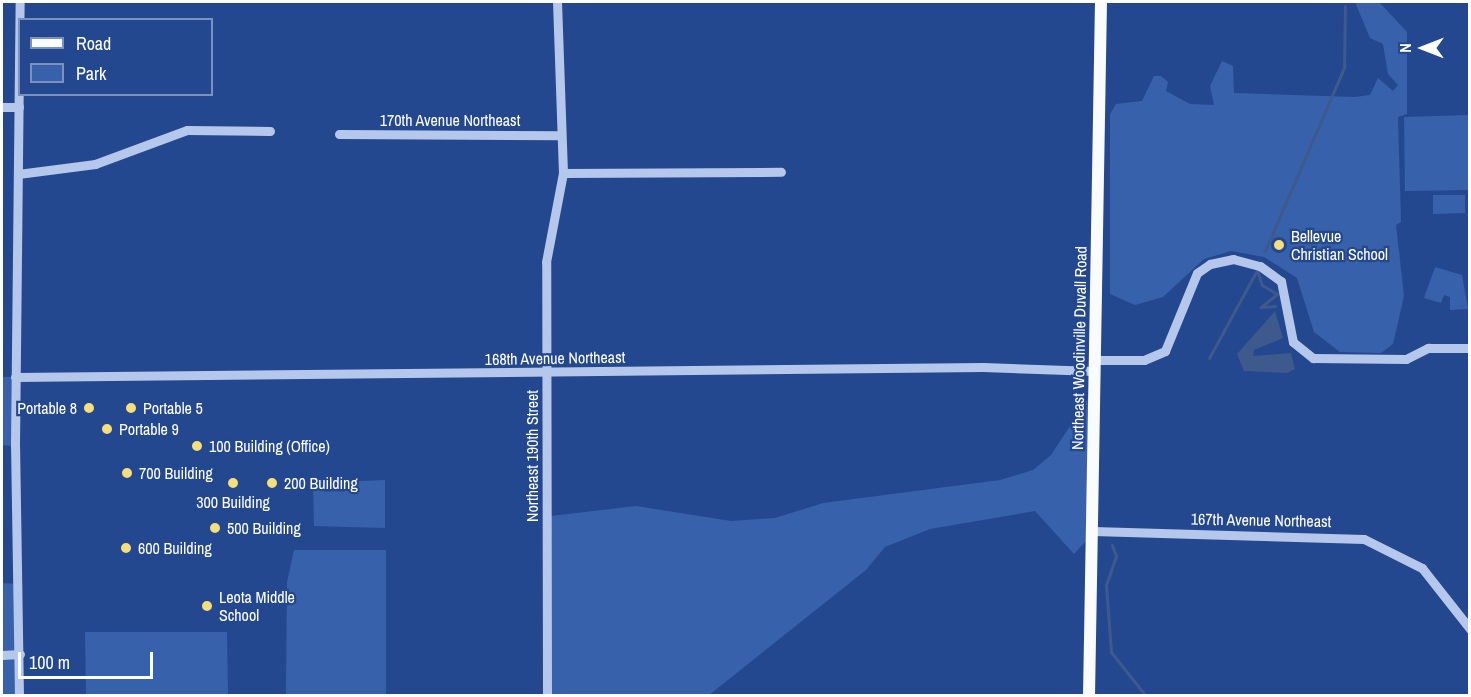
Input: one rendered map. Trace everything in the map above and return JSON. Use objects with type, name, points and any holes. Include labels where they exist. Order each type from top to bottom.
[{"type":"main road","name":"Northeast Woodinville Duvall Road","points":[[1089,696],[1101,2]]},
{"type":"street","points":[[20,2],[20,18]]},
{"type":"street","name":"Northeast 190th Street","points":[[547,696],[546,262],[563,173],[557,2]]},
{"type":"street","points":[[19,96],[15,377],[19,696]]},
{"type":"street","points":[[2,107],[19,107]]},
{"type":"street","points":[[18,174],[95,164],[187,130],[270,131]]},
{"type":"street","name":"170th Avenue Northeast","points":[[339,134],[561,135]]},
{"type":"street","points":[[563,173],[781,172]]},
{"type":"street","name":"168th Avenue Northeast","points":[[15,377],[547,374],[1095,366],[1144,360],[1165,351],[1197,273],[1210,264],[1233,259],[1260,266],[1281,281],[1293,342],[1313,358],[1406,359],[1428,348],[1470,348]]},
{"type":"street","name":"167th Avenue Northeast","points":[[1092,531],[1364,539],[1422,568],[1470,629]]},
{"type":"street","points":[[2,655],[20,654]]},
{"type":"green space","points":[[1355,2],[1379,2],[1407,32],[1407,114],[1398,117],[1401,222],[1396,225],[1404,296],[1393,344],[1381,353],[1340,352],[1314,332],[1297,278],[1264,257],[1231,251],[1204,259],[1163,297],[1135,305],[1110,294],[1110,114],[1116,104],[1142,101],[1154,76],[1161,76],[1168,82],[1166,91],[1190,104],[1214,105],[1210,86],[1222,61],[1233,66],[1234,93],[1355,97],[1370,95],[1378,78],[1393,91],[1398,85],[1388,74],[1383,44],[1370,38]]},
{"type":"green space","points":[[1469,115],[1469,190],[1405,191],[1404,117]]},
{"type":"green space","points":[[1433,195],[1465,195],[1465,213],[1433,214]]},
{"type":"green space","points":[[1435,267],[1462,275],[1468,309],[1450,310],[1450,297],[1444,295],[1441,303],[1424,298]]},
{"type":"green space","points":[[2,377],[15,377],[15,446],[2,445]]},
{"type":"green space","points":[[1088,399],[1087,540],[1074,554],[1035,511],[930,529],[885,547],[866,570],[709,695],[547,696],[551,516],[636,506],[731,521],[775,518],[823,503],[1000,480],[1033,470],[1051,455]]},
{"type":"green space","points":[[385,480],[385,528],[314,526],[313,483]]},
{"type":"green space","points":[[294,550],[386,550],[386,695],[286,695],[287,582]]},
{"type":"green space","points":[[2,583],[18,584],[17,695],[2,695]]},
{"type":"green space","points":[[85,632],[227,632],[228,695],[86,695]]},
{"type":"shaded area","points":[[1275,311],[1283,338],[1254,350],[1253,356],[1291,353],[1295,369],[1287,373],[1244,371],[1237,354]]},
{"type":"waterway","points":[[1265,251],[1344,68],[1345,6]]},
{"type":"waterway","points":[[1209,358],[1257,270],[1262,285],[1277,294],[1261,307],[1275,306]]},
{"type":"waterway","points":[[1112,545],[1116,556],[1106,585],[1111,652],[1146,696]]},
{"type":"place","name":"Bellevue Christian School","points":[[1279,245]]},
{"type":"place","name":"Portable 8","points":[[89,408]]},
{"type":"place","name":"Portable 5","points":[[131,408]]},
{"type":"place","name":"Portable 9","points":[[107,429]]},
{"type":"place","name":"100 Building (Office)","points":[[197,446]]},
{"type":"place","name":"700 Building","points":[[127,473]]},
{"type":"place","name":"300 Building","points":[[233,483]]},
{"type":"place","name":"200 Building","points":[[272,483]]},
{"type":"place","name":"500 Building","points":[[215,528]]},
{"type":"place","name":"600 Building","points":[[126,548]]},
{"type":"place","name":"Leota Middle School","points":[[207,606]]}]
